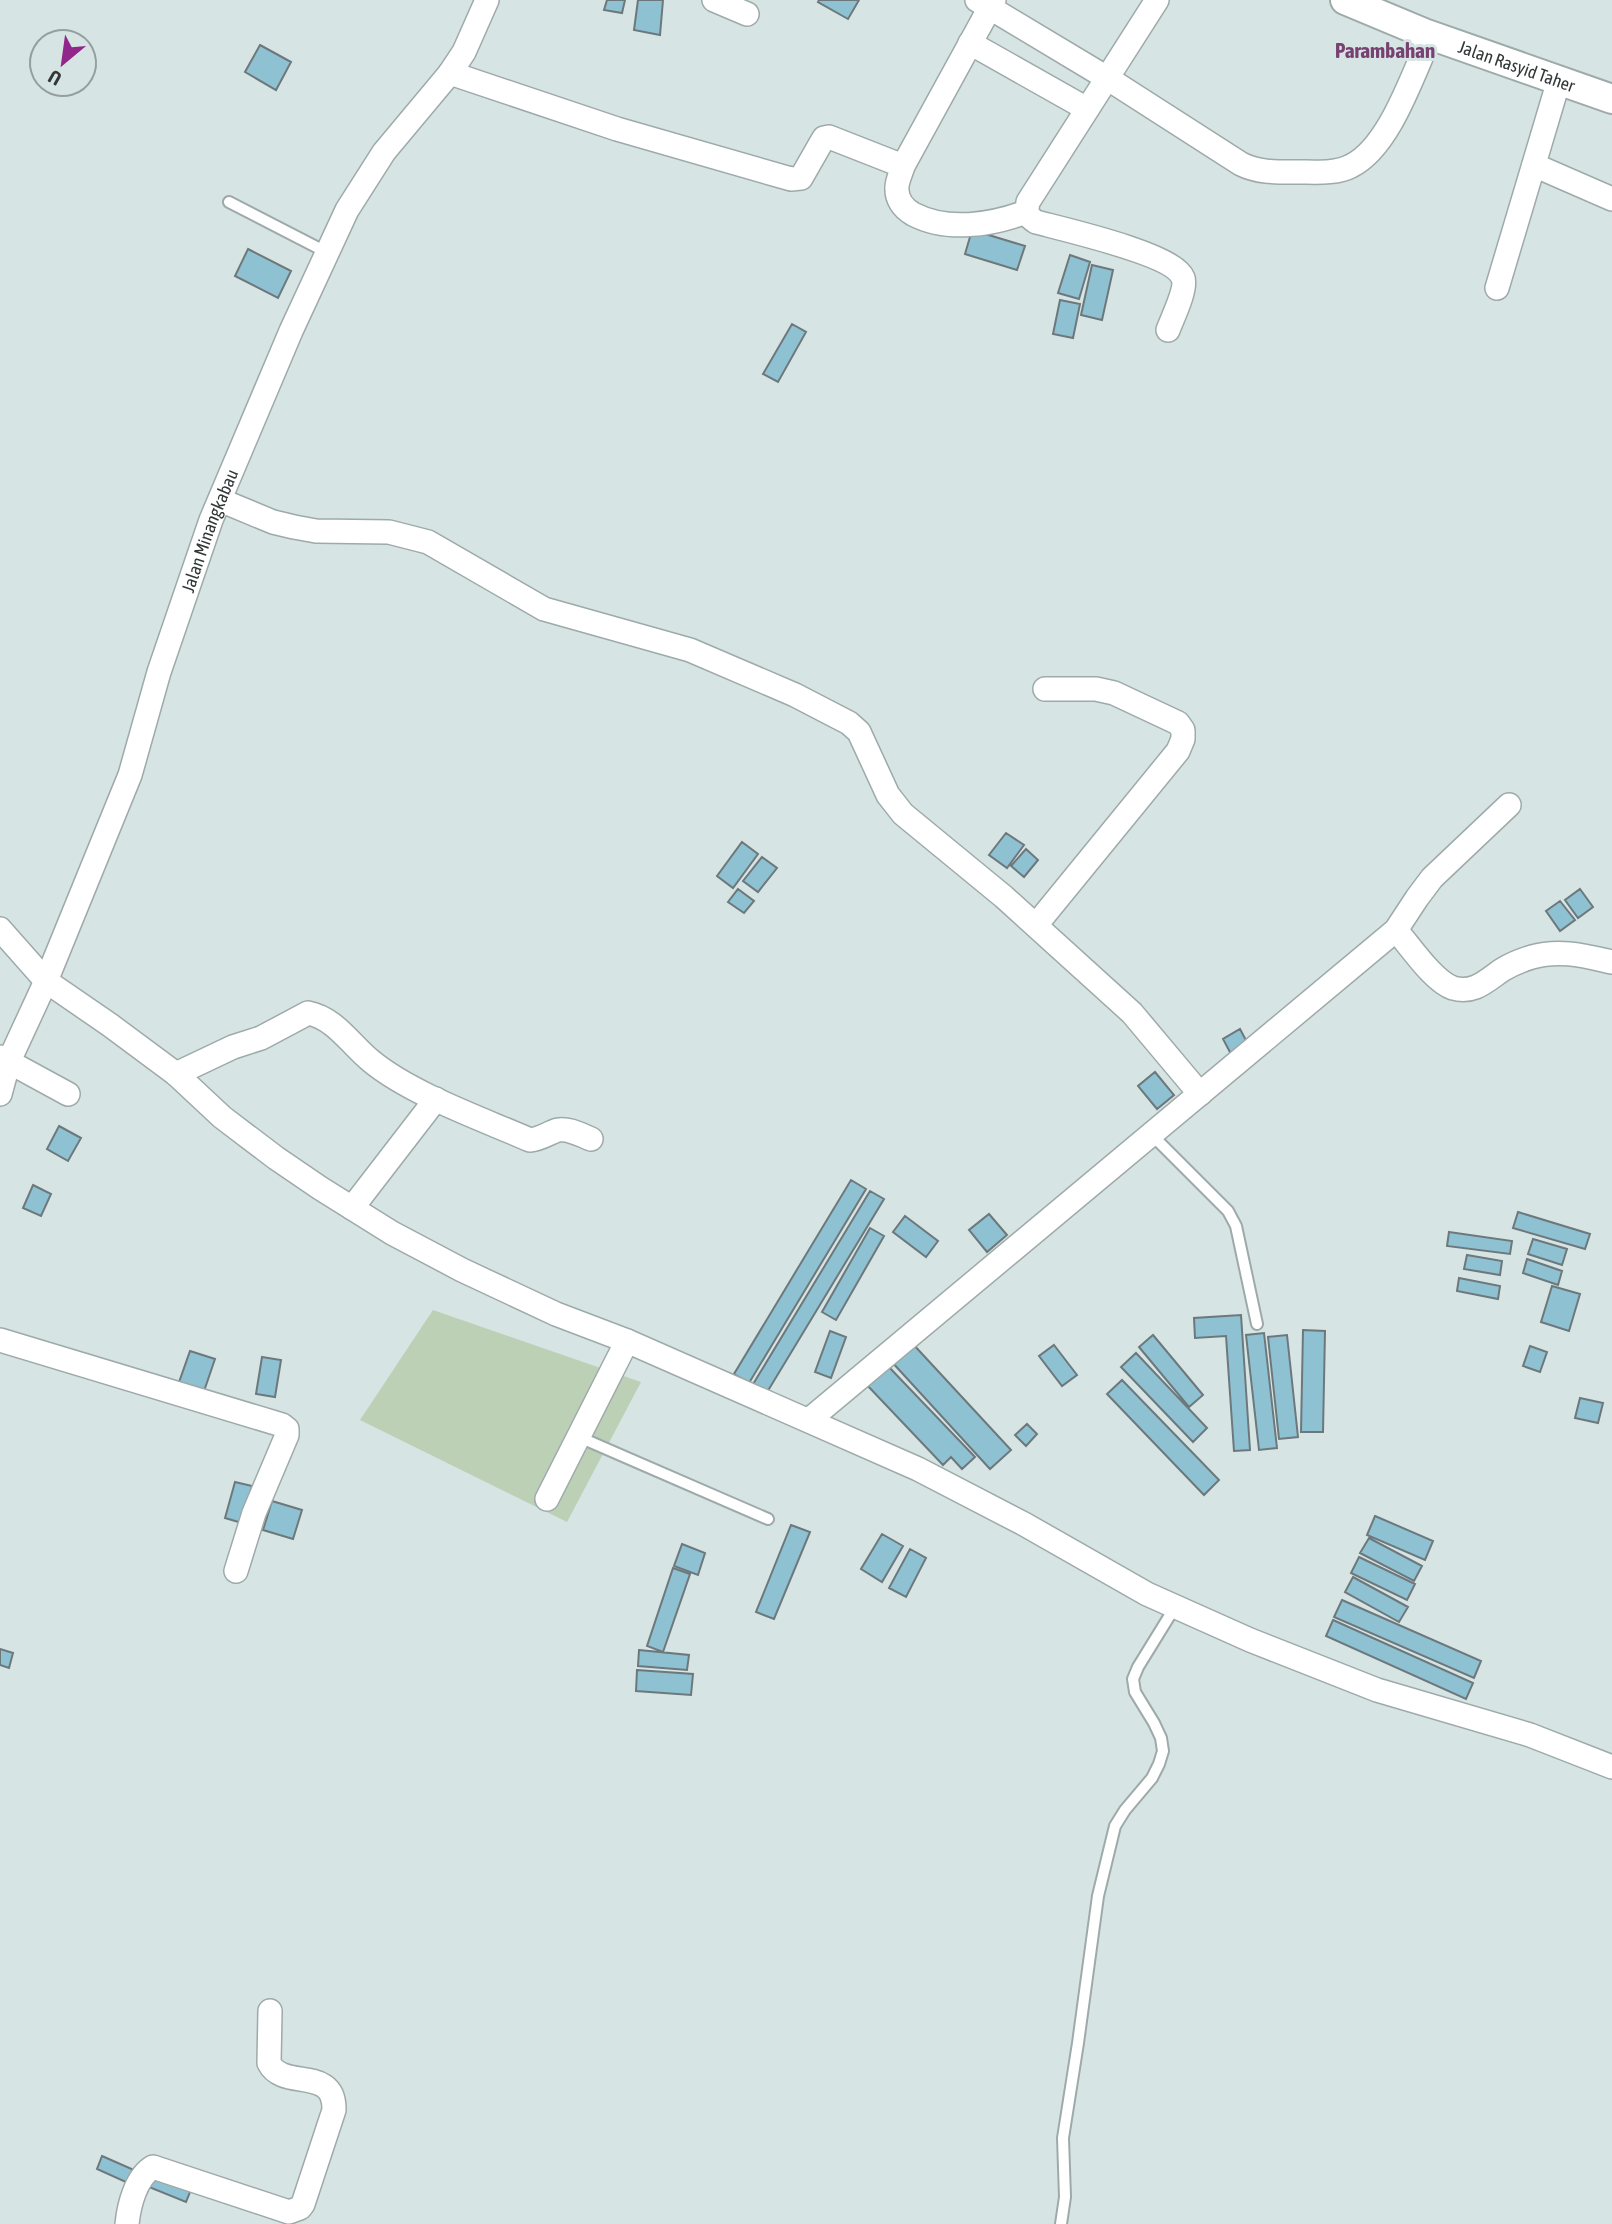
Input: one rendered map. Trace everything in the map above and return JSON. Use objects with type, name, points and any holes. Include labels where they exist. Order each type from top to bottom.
[{"type":"street","name":"Jalan Minangkabau","points":[[0,1094],[4,1059],[46,981],[130,775],[188,582],[291,331],[347,210],[384,152],[450,73],[464,52],[487,0]]},
{"type":"street","points":[[714,0],[747,15]]},
{"type":"street","points":[[1157,0],[1028,202],[1026,212],[1028,217],[1036,222],[1110,241],[1177,270],[1183,278],[1184,288],[1168,330]]},
{"type":"street","name":"Jalan Rasyid Taher","points":[[1345,0],[1431,35],[1612,99]]},
{"type":"street","points":[[1026,212],[1006,219],[962,225],[940,224],[906,210],[899,201],[897,186],[903,166],[970,43],[987,2],[1249,168],[1261,171],[1323,173],[1350,167],[1364,158],[1381,141],[1431,35]]},
{"type":"street","points":[[970,43],[1087,109]]},
{"type":"street","points":[[450,73],[617,129],[791,179],[801,178],[824,138],[829,137],[903,166]]},
{"type":"street","points":[[1497,288],[1559,80]]},
{"type":"street","points":[[1534,165],[1612,199]]},
{"type":"street","points":[[220,500],[274,522],[294,527],[317,531],[389,532],[428,542],[544,609],[690,650],[795,695],[849,723],[859,732],[888,795],[903,814],[1004,897],[1132,1013],[1200,1094]]},
{"type":"street","points":[[1035,925],[1133,808],[1178,751],[1183,739],[1183,730],[1178,723],[1114,693],[1096,689],[1045,689]]},
{"type":"street","points":[[809,1420],[1396,930],[1432,878],[1509,805]]},
{"type":"street","points":[[0,929],[46,981],[176,1074],[222,1117],[276,1158],[352,1208],[462,1270],[556,1314],[627,1341],[930,1475],[1024,1524],[1147,1594],[1250,1640],[1377,1690],[1530,1735],[1612,1767]]},
{"type":"street","points":[[1396,930],[1445,984],[1464,989],[1473,989],[1484,984],[1504,969],[1522,961],[1550,954],[1579,954],[1612,962]]},
{"type":"street","points":[[176,1074],[233,1047],[261,1038],[308,1013],[315,1014],[331,1024],[371,1062],[436,1099],[530,1140],[563,1130],[591,1139]]},
{"type":"street","points":[[4,1059],[68,1094]]},
{"type":"street","points":[[352,1208],[436,1099]]},
{"type":"street","points":[[0,1340],[282,1425],[287,1429],[287,1435],[254,1513],[236,1571]]},
{"type":"street","points":[[547,1499],[627,1341]]},
{"type":"street","points":[[127,2224],[130,2202],[146,2173],[153,2167],[289,2212],[295,2211],[303,2204],[329,2127],[334,2099],[329,2090],[320,2083],[279,2073],[271,2068],[270,2011]]},
{"type":"lane","points":[[229,202],[328,253]]},
{"type":"lane","points":[[1151,1134],[1228,1211],[1236,1226],[1257,1324]]},
{"type":"lane","points":[[579,1437],[768,1519]]},
{"type":"lane","points":[[1060,2224],[1065,2197],[1063,2138],[1098,1896],[1115,1826],[1152,1778],[1163,1751],[1154,1723],[1135,1692],[1133,1679],[1175,1607]]},
{"type":"green space","points":[[433,1310],[641,1382],[567,1522],[360,1420]]},
{"type":"building","points":[[607,0],[625,0],[622,13],[604,10]]},
{"type":"building","points":[[638,0],[663,0],[660,35],[634,30]]},
{"type":"building","points":[[859,0],[848,19],[818,2]]},
{"type":"building","points":[[260,45],[291,62],[276,90],[245,72]]},
{"type":"building","points":[[972,230],[1025,246],[1017,270],[965,254]]},
{"type":"building","points":[[248,249],[291,271],[278,298],[235,276]]},
{"type":"building","points":[[1070,255],[1090,262],[1079,299],[1058,293]]},
{"type":"building","points":[[1092,265],[1113,270],[1102,320],[1081,315]]},
{"type":"building","points":[[1060,300],[1080,304],[1073,338],[1053,334]]},
{"type":"building","points":[[792,324],[806,332],[778,382],[763,374]]},
{"type":"building","points":[[1006,833],[1024,845],[1007,868],[989,855]]},
{"type":"building","points":[[742,842],[758,854],[733,888],[717,876]]},
{"type":"building","points":[[1026,849],[1038,860],[1024,877],[1011,866]]},
{"type":"building","points":[[762,857],[777,868],[758,892],[743,881]]},
{"type":"building","points":[[738,889],[754,901],[744,913],[728,902]]},
{"type":"building","points":[[1580,889],[1593,907],[1578,918],[1565,900]]},
{"type":"building","points":[[1560,901],[1575,920],[1560,931],[1546,911]]},
{"type":"building","points":[[1240,1029],[1248,1044],[1231,1054],[1223,1039]]},
{"type":"building","points":[[1155,1072],[1174,1095],[1157,1109],[1138,1086]]},
{"type":"building","points":[[59,1126],[81,1138],[68,1161],[47,1149]]},
{"type":"building","points":[[851,1180],[866,1189],[749,1383],[734,1374]]},
{"type":"building","points":[[33,1185],[51,1194],[41,1216],[23,1208]]},
{"type":"building","points":[[870,1191],[884,1199],[766,1394],[752,1386]]},
{"type":"building","points":[[1518,1212],[1590,1234],[1585,1249],[1513,1228]]},
{"type":"building","points":[[989,1214],[1007,1235],[987,1252],[969,1230]]},
{"type":"building","points":[[905,1216],[938,1241],[926,1257],[893,1232]]},
{"type":"building","points":[[870,1228],[884,1236],[836,1320],[822,1312]]},
{"type":"building","points":[[1449,1232],[1512,1241],[1510,1254],[1447,1246]]},
{"type":"building","points":[[1533,1239],[1567,1249],[1562,1265],[1528,1254]]},
{"type":"building","points":[[1467,1255],[1502,1261],[1500,1275],[1464,1269]]},
{"type":"building","points":[[1527,1259],[1562,1271],[1558,1285],[1523,1273]]},
{"type":"building","points":[[1459,1278],[1500,1286],[1498,1299],[1457,1291]]},
{"type":"building","points":[[1552,1286],[1580,1294],[1569,1331],[1541,1322]]},
{"type":"building","points":[[1241,1315],[1250,1450],[1234,1451],[1226,1336],[1195,1338],[1194,1318]]},
{"type":"building","points":[[1303,1330],[1325,1331],[1323,1432],[1301,1432]]},
{"type":"building","points":[[830,1331],[846,1337],[831,1378],[815,1372]]},
{"type":"building","points":[[1264,1333],[1277,1448],[1259,1450],[1246,1335]]},
{"type":"building","points":[[1153,1335],[1203,1395],[1189,1407],[1139,1347]]},
{"type":"building","points":[[1287,1335],[1298,1437],[1279,1439],[1268,1337]]},
{"type":"building","points":[[912,1343],[1011,1450],[990,1469],[891,1361]]},
{"type":"building","points":[[1054,1345],[1077,1375],[1062,1386],[1039,1356]]},
{"type":"building","points":[[1530,1346],[1547,1352],[1540,1372],[1523,1366]]},
{"type":"building","points":[[190,1351],[215,1359],[202,1397],[177,1388]]},
{"type":"building","points":[[1136,1353],[1207,1428],[1193,1442],[1121,1367]]},
{"type":"building","points":[[262,1357],[281,1360],[275,1397],[256,1394]]},
{"type":"building","points":[[887,1365],[975,1457],[962,1469],[951,1457],[943,1465],[866,1384]]},
{"type":"building","points":[[1122,1380],[1219,1480],[1204,1495],[1107,1394]]},
{"type":"building","points":[[1580,1398],[1603,1403],[1598,1423],[1575,1418]]},
{"type":"building","points":[[1027,1424],[1037,1434],[1026,1446],[1015,1435]]},
{"type":"building","points":[[235,1482],[252,1486],[242,1523],[225,1518]]},
{"type":"building","points":[[272,1501],[302,1510],[293,1539],[263,1530]]},
{"type":"building","points":[[1375,1516],[1433,1541],[1425,1560],[1367,1535]]},
{"type":"building","points":[[791,1525],[810,1532],[774,1619],[756,1612]]},
{"type":"building","points":[[882,1534],[903,1546],[882,1582],[861,1569]]},
{"type":"building","points":[[1369,1538],[1422,1566],[1414,1581],[1360,1553]]},
{"type":"building","points":[[682,1544],[705,1553],[698,1575],[674,1566]]},
{"type":"building","points":[[910,1549],[926,1558],[906,1597],[889,1588]]},
{"type":"building","points":[[1359,1557],[1415,1584],[1407,1600],[1351,1573]]},
{"type":"building","points":[[673,1568],[690,1574],[663,1652],[647,1646]]},
{"type":"building","points":[[1353,1577],[1408,1607],[1399,1622],[1345,1592]]},
{"type":"building","points":[[1342,1600],[1481,1661],[1474,1678],[1334,1617]]},
{"type":"building","points":[[1333,1620],[1473,1683],[1466,1699],[1326,1636]]},
{"type":"building","points":[[0,1649],[13,1653],[9,1668],[0,1665]]},
{"type":"building","points":[[639,1650],[689,1655],[687,1670],[638,1666]]},
{"type":"building","points":[[637,1670],[693,1674],[691,1695],[636,1691]]},
{"type":"building","points":[[102,2156],[134,2170],[128,2183],[97,2169]]},
{"type":"building","points":[[150,2170],[192,2187],[186,2202],[144,2185]]},
{"type":"district","name":"Parambahan","points":[[1385,50]]}]
